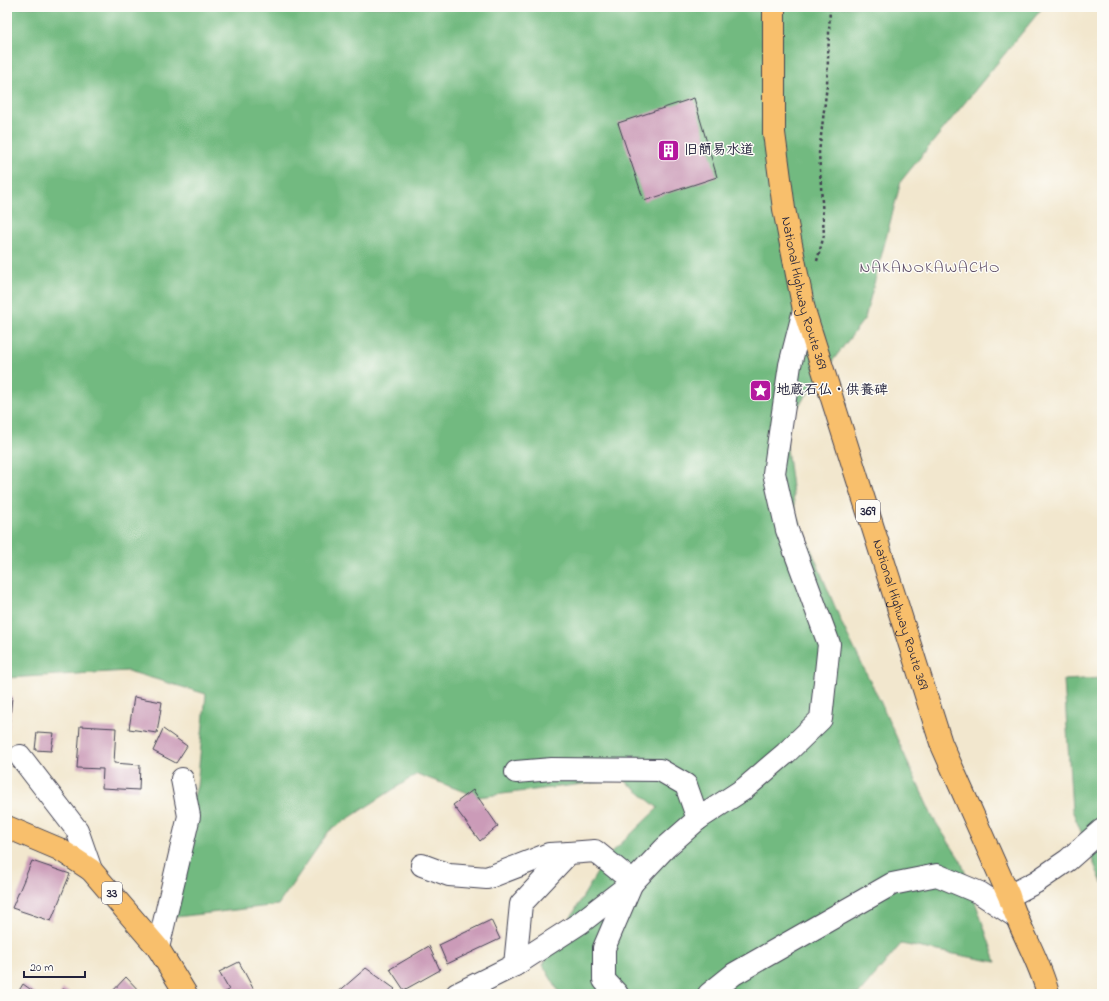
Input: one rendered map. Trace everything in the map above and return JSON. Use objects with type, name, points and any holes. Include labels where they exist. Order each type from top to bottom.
[{"type":"main road","name":"National Highway Route 369","points":[[774,7],[774,133],[784,209],[804,310],[940,743],[1045,980],[1048,994]]},
{"type":"main road","name":"33","points":[[7,827],[59,849],[91,870],[158,948],[186,994]]},
{"type":"street","points":[[457,994],[515,965],[580,923],[633,882],[665,848],[698,819],[744,789],[786,753],[821,719],[829,644],[787,530],[774,473],[790,365],[804,310]]},
{"type":"street","points":[[20,756],[77,830],[91,870]]},
{"type":"street","points":[[516,772],[552,769],[660,770],[686,785],[698,819]]},
{"type":"street","points":[[158,948],[189,816],[182,779]]},
{"type":"street","points":[[709,994],[734,974],[892,884],[937,875],[1012,906],[1036,882],[1068,860],[1102,830]]},
{"type":"street","points":[[422,865],[449,875],[487,878],[549,854],[595,850],[633,882]]},
{"type":"street","points":[[515,965],[521,904],[569,853]]},
{"type":"street","points":[[617,994],[604,980],[604,948],[633,882]]},
{"type":"path","points":[[816,265],[824,235],[819,153],[827,85],[830,7]]},
{"type":"green space","points":[[7,7],[1043,7],[901,181],[865,318],[784,425],[795,511],[843,626],[881,703],[933,818],[961,861],[996,962],[901,944],[859,994],[560,994],[543,965],[605,859],[658,808],[623,779],[478,797],[417,774],[329,831],[278,905],[176,917],[170,872],[197,786],[206,694],[128,671],[7,678]]},
{"type":"green space","points":[[1102,678],[1102,883],[1072,810],[1064,680]]},
{"type":"building","name":"旧簡易水道","points":[[694,98],[717,177],[644,201],[618,123]]},
{"type":"building","points":[[7,696],[12,697],[8,737],[7,737]]},
{"type":"building","points":[[134,697],[162,702],[157,733],[129,729]]},
{"type":"building","points":[[80,726],[116,728],[114,763],[140,765],[139,790],[102,788],[103,769],[77,768]]},
{"type":"building","points":[[163,729],[187,746],[176,763],[153,751]]},
{"type":"building","points":[[37,732],[54,733],[51,751],[35,750]]},
{"type":"building","points":[[473,790],[498,826],[480,841],[453,805]]},
{"type":"building","points":[[32,861],[70,874],[51,921],[12,908]]},
{"type":"building","points":[[491,920],[500,939],[447,964],[439,945]]},
{"type":"building","points":[[429,946],[440,970],[404,990],[390,969]]},
{"type":"building","points":[[239,962],[256,994],[222,994],[229,990],[219,972]]},
{"type":"building","points":[[366,968],[395,989],[390,994],[336,994]]},
{"type":"building","points":[[126,977],[142,994],[110,994]]},
{"type":"building","points":[[23,984],[37,994],[17,994]]},
{"type":"building","points":[[63,989],[73,994],[60,994]]},
{"type":"place","name":"旧簡易水道","points":[[668,150]]},
{"type":"place","name":"地蔵石仏・供養碑","points":[[760,390]]},
{"type":"district","name":"NAKANOKAWACHO","points":[[930,268]]}]
